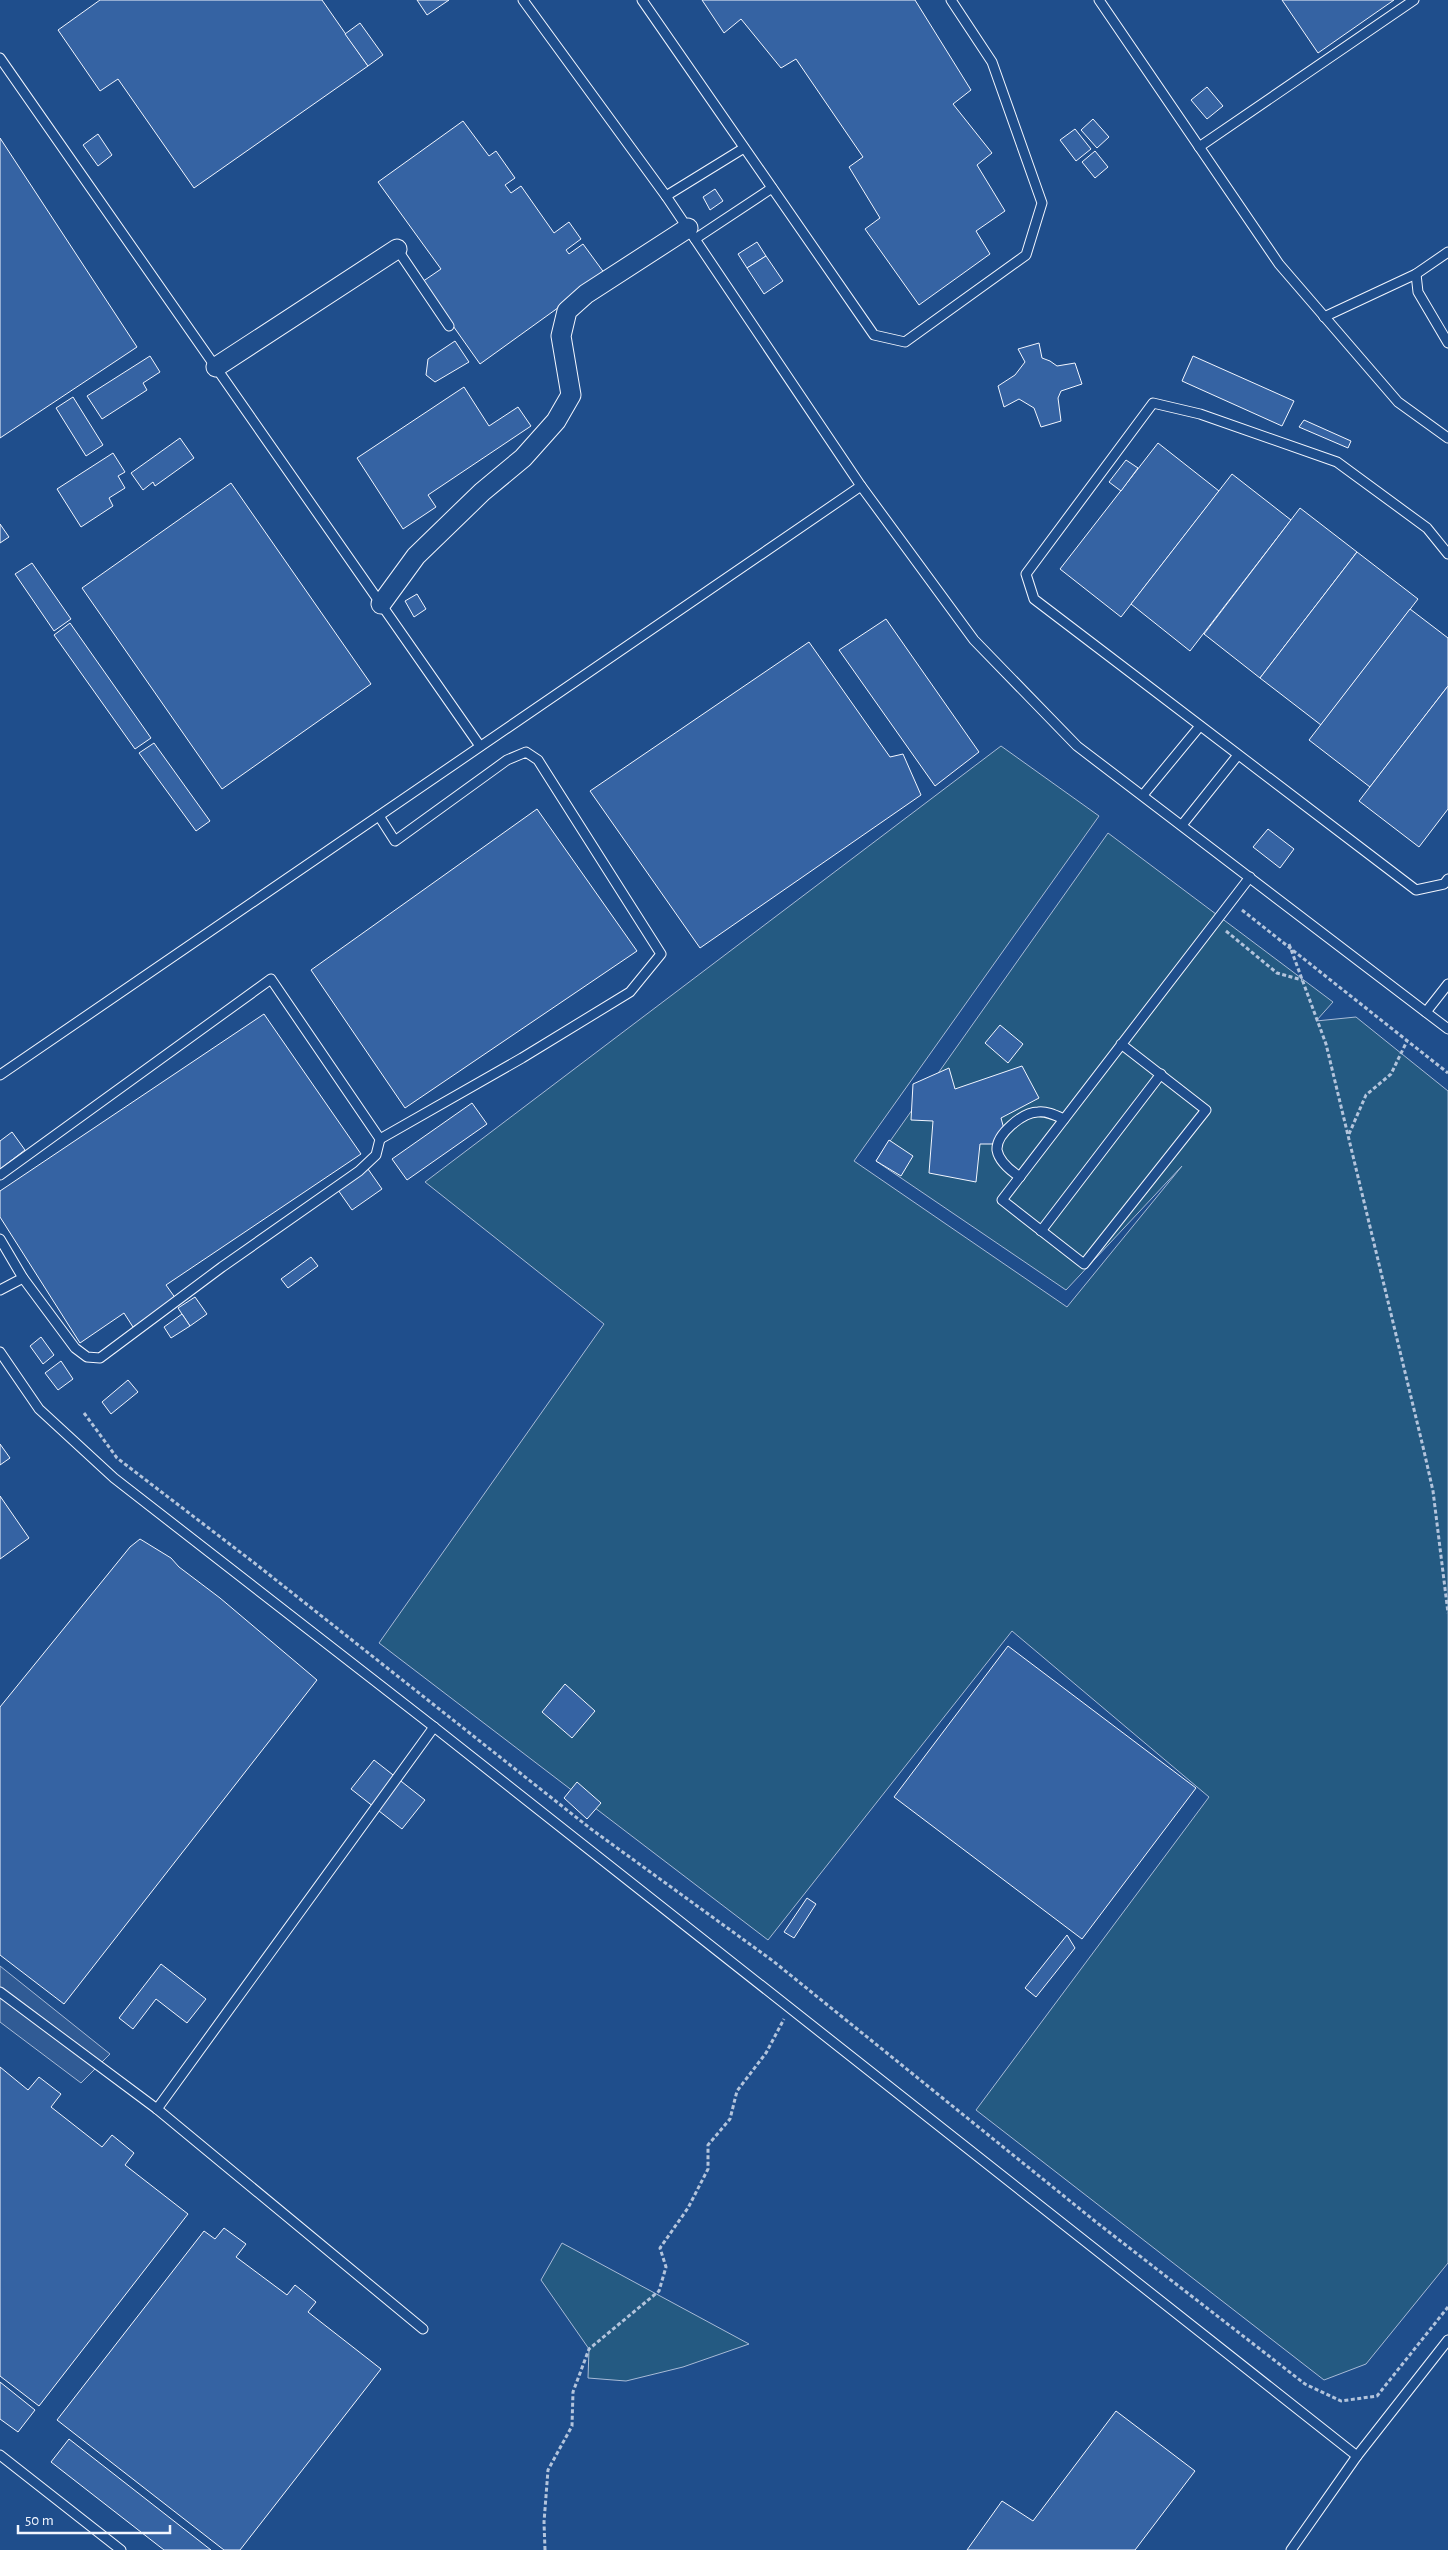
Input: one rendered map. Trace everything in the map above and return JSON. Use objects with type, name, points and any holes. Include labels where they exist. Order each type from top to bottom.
[{"type":"street","points":[[381,604],[416,556],[482,492],[523,458],[556,421],[570,395],[561,336],[567,312],[586,294],[692,234]]},
{"type":"street","points":[[216,367],[397,249]]},
{"type":"lane","points":[[523,0],[666,196],[861,486],[974,640],[1078,746],[1448,1029]]},
{"type":"lane","points":[[642,0],[874,336],[905,342],[1026,254],[1042,203],[992,62],[951,0]]},
{"type":"lane","points":[[1099,0],[1279,264],[1398,402],[1448,438]]},
{"type":"lane","points":[[1199,147],[1414,0]]},
{"type":"lane","points":[[0,58],[480,746]]},
{"type":"lane","points":[[666,196],[744,148]]},
{"type":"lane","points":[[692,234],[772,188]]},
{"type":"lane","points":[[397,249],[448,326]]},
{"type":"lane","points":[[1324,317],[1416,274],[1448,252]]},
{"type":"lane","points":[[1416,274],[1418,292],[1448,343]]},
{"type":"lane","points":[[1448,554],[1427,528],[1337,462],[1200,414],[1153,402],[1026,574],[1034,599],[1416,890],[1444,884],[1448,879]]},
{"type":"lane","points":[[0,1075],[861,486]]},
{"type":"lane","points":[[1143,796],[1200,726]]},
{"type":"lane","points":[[0,1239],[23,1278],[75,1348],[87,1357],[100,1358],[222,1267],[359,1171],[376,1155],[380,1139],[522,1058],[630,992],[661,954],[538,760],[526,752],[507,760],[396,841],[379,816]]},
{"type":"lane","points":[[1182,825],[1238,755]]},
{"type":"lane","points":[[1121,1044],[1206,1110],[1084,1264],[1002,1200],[1121,1044],[1250,877]]},
{"type":"lane","points":[[0,1175],[271,980],[380,1139]]},
{"type":"lane","points":[[1426,1012],[1448,984]]},
{"type":"lane","points":[[1041,1231],[1161,1074]]},
{"type":"lane","points":[[1020,1177],[1009,1170],[997,1151],[1007,1130],[1020,1117],[1036,1112],[1048,1112],[1064,1119]]},
{"type":"lane","points":[[0,1290],[23,1278]]},
{"type":"lane","points":[[0,1352],[38,1409],[114,1478],[434,1727],[1357,2456]]},
{"type":"lane","points":[[157,2109],[434,1727]]},
{"type":"lane","points":[[0,1992],[157,2109],[423,2328]]},
{"type":"lane","points":[[1291,2550],[1357,2456],[1448,2340]]},
{"type":"lane","points":[[0,2455],[121,2550]]},
{"type":"path","points":[[1231,901],[1448,1073]]},
{"type":"path","points":[[1215,922],[1277,973],[1302,980]]},
{"type":"path","points":[[1289,944],[1326,1044],[1433,1491],[1448,1613]]},
{"type":"path","points":[[1348,1136],[1366,1096],[1391,1074],[1407,1041]]},
{"type":"path","points":[[84,1413],[117,1458],[257,1565],[591,1829],[772,1961],[1096,2222],[1305,2384],[1340,2401],[1377,2396],[1448,2307]]},
{"type":"path","points":[[545,2550],[544,2522],[548,2470],[572,2426],[572,2392],[590,2349],[660,2291],[666,2267],[660,2248],[688,2208],[708,2169],[708,2145],[730,2120],[737,2091],[766,2053],[790,2008]]},
{"type":"shaded area","points":[[1001,746],[1099,816],[854,1161],[1067,1307],[1182,1166],[1066,1290],[876,1161],[1108,833],[1333,1002],[1316,1021],[1356,1017],[1448,1091],[1448,2263],[1366,2364],[1324,2380],[976,2110],[1209,1797],[1012,1631],[768,1940],[379,1643],[604,1324],[425,1182]]},
{"type":"shaded area","points":[[0,1966],[110,2054],[81,2083],[0,2022]]},
{"type":"shaded area","points":[[562,2243],[749,2344],[683,2367],[626,2381],[588,2378],[589,2349],[541,2280]]},
{"type":"building","points":[[100,0],[322,0],[368,66],[194,188],[118,79],[100,91],[58,30]]},
{"type":"building","points":[[417,0],[449,0],[427,15]]},
{"type":"building","points":[[702,0],[915,0],[971,90],[953,104],[992,153],[977,165],[1005,211],[976,231],[990,254],[919,305],[865,229],[880,218],[849,167],[863,157],[796,59],[781,68],[741,19],[724,33]]},
{"type":"building","points":[[1282,0],[1394,0],[1318,53]]},
{"type":"building","points":[[360,23],[383,55],[368,66],[345,34]]},
{"type":"building","points":[[1207,87],[1223,106],[1207,119],[1191,100]]},
{"type":"building","points":[[1093,119],[1109,137],[1097,148],[1081,130]]},
{"type":"building","points":[[463,121],[489,156],[496,151],[515,178],[505,185],[511,193],[521,186],[554,233],[569,222],[581,239],[566,250],[569,254],[583,244],[605,274],[480,364],[422,282],[441,269],[378,182]]},
{"type":"building","points":[[1075,129],[1091,149],[1076,161],[1060,140]]},
{"type":"building","points":[[98,134],[112,155],[98,166],[83,145]]},
{"type":"building","points":[[0,138],[137,347],[0,438]]},
{"type":"building","points":[[1095,151],[1108,167],[1095,178],[1082,162]]},
{"type":"building","points":[[715,189],[723,201],[710,210],[703,197]]},
{"type":"building","points":[[757,242],[766,256],[747,268],[738,254]]},
{"type":"building","points":[[766,256],[783,281],[764,294],[747,268]]},
{"type":"building","points":[[455,341],[469,362],[435,382],[426,375],[428,359]]},
{"type":"building","points":[[1039,343],[1042,358],[1057,366],[1075,363],[1082,384],[1061,391],[1058,398],[1061,421],[1041,427],[1034,408],[1019,399],[1004,407],[998,386],[1015,375],[1025,362],[1018,349]]},
{"type":"building","points":[[150,356],[160,372],[143,383],[147,390],[102,419],[87,396]]},
{"type":"building","points":[[1193,356],[1294,401],[1282,426],[1182,381]]},
{"type":"building","points":[[464,387],[489,426],[518,407],[531,426],[428,495],[436,507],[403,529],[357,458]]},
{"type":"building","points":[[73,397],[103,445],[86,456],[56,408]]},
{"type":"building","points":[[1304,420],[1351,441],[1348,448],[1299,427]]},
{"type":"building","points":[[180,438],[194,458],[155,486],[153,482],[143,490],[131,473]]},
{"type":"building","points":[[1158,443],[1219,491],[1121,617],[1060,569]]},
{"type":"building","points":[[113,453],[125,472],[118,476],[125,488],[109,498],[113,506],[81,527],[57,489]]},
{"type":"building","points":[[1126,460],[1138,468],[1121,491],[1109,482]]},
{"type":"building","points":[[1232,474],[1291,520],[1190,651],[1131,604]]},
{"type":"building","points":[[231,483],[371,684],[222,789],[82,588]]},
{"type":"building","points":[[1300,508],[1357,552],[1260,678],[1204,634]]},
{"type":"building","points":[[0,524],[9,537],[0,543]]},
{"type":"building","points":[[1357,552],[1418,599],[1321,725],[1260,678]]},
{"type":"building","points":[[32,563],[71,619],[54,631],[15,574]]},
{"type":"building","points":[[417,594],[426,609],[414,617],[405,601]]},
{"type":"building","points":[[1410,609],[1448,638],[1448,686],[1370,787],[1309,740]]},
{"type":"building","points":[[886,619],[979,752],[935,786],[839,650]]},
{"type":"building","points":[[70,623],[151,738],[135,749],[54,635]]},
{"type":"building","points":[[809,642],[890,757],[903,754],[921,795],[700,948],[590,791]]},
{"type":"building","points":[[1448,686],[1448,809],[1419,847],[1359,801]]},
{"type":"building","points":[[154,743],[210,821],[196,831],[139,753]]},
{"type":"building","points":[[537,809],[637,951],[405,1108],[311,970]]},
{"type":"building","points":[[1268,829],[1294,849],[1280,868],[1253,847]]},
{"type":"building","points":[[264,1014],[361,1154],[166,1285],[176,1299],[133,1327],[124,1313],[80,1343],[0,1217],[0,1191]]},
{"type":"building","points":[[1000,1025],[1023,1044],[1008,1063],[985,1043]]},
{"type":"building","points":[[1022,1066],[1039,1098],[1001,1118],[1004,1129],[998,1141],[992,1144],[980,1144],[976,1182],[929,1173],[933,1121],[911,1120],[913,1084],[949,1068],[955,1089]]},
{"type":"building","points":[[472,1103],[487,1124],[407,1180],[392,1159]]},
{"type":"building","points":[[12,1132],[25,1150],[0,1169],[0,1141]]},
{"type":"building","points":[[889,1140],[913,1156],[901,1176],[876,1161]]},
{"type":"building","points":[[368,1169],[382,1189],[352,1210],[338,1190]]},
{"type":"building","points":[[311,1257],[318,1266],[288,1288],[281,1279]]},
{"type":"building","points":[[195,1297],[207,1314],[190,1326],[178,1308]]},
{"type":"building","points":[[182,1314],[190,1326],[171,1338],[164,1327]]},
{"type":"building","points":[[41,1337],[54,1355],[43,1364],[30,1346]]},
{"type":"building","points":[[61,1361],[73,1379],[58,1390],[45,1373]]},
{"type":"building","points":[[128,1380],[138,1392],[111,1414],[102,1402]]},
{"type":"building","points":[[0,1444],[10,1458],[0,1465]]},
{"type":"building","points":[[0,1496],[29,1538],[0,1559]]},
{"type":"building","points":[[140,1539],[171,1558],[179,1567],[220,1598],[317,1680],[64,2004],[0,1955],[0,1707],[130,1547]]},
{"type":"building","points":[[1008,1646],[1196,1788],[1082,1939],[894,1797]]},
{"type":"building","points":[[565,1684],[595,1711],[572,1738],[542,1712]]},
{"type":"building","points":[[374,1760],[425,1800],[402,1829],[351,1789]]},
{"type":"building","points":[[577,1782],[601,1803],[587,1819],[564,1798]]},
{"type":"building","points":[[807,1898],[816,1904],[794,1938],[784,1932]]},
{"type":"building","points":[[1067,1935],[1075,1948],[1036,1997],[1025,1988]]},
{"type":"building","points":[[161,1964],[206,1999],[187,2023],[156,1999],[133,2029],[119,2018]]},
{"type":"building","points":[[0,2067],[28,2090],[39,2077],[61,2094],[51,2107],[102,2147],[112,2135],[134,2153],[125,2165],[188,2214],[39,2406],[0,2376]]},
{"type":"building","points":[[224,2228],[246,2244],[236,2257],[287,2295],[295,2285],[316,2302],[308,2312],[381,2369],[240,2550],[224,2550],[57,2420],[204,2231],[215,2239]]},
{"type":"building","points":[[0,2382],[35,2410],[18,2432],[0,2419]]},
{"type":"building","points":[[1116,2411],[1195,2471],[1135,2550],[967,2550],[1002,2501],[1033,2521]]},
{"type":"building","points":[[69,2439],[211,2550],[164,2550],[51,2462]]}]
